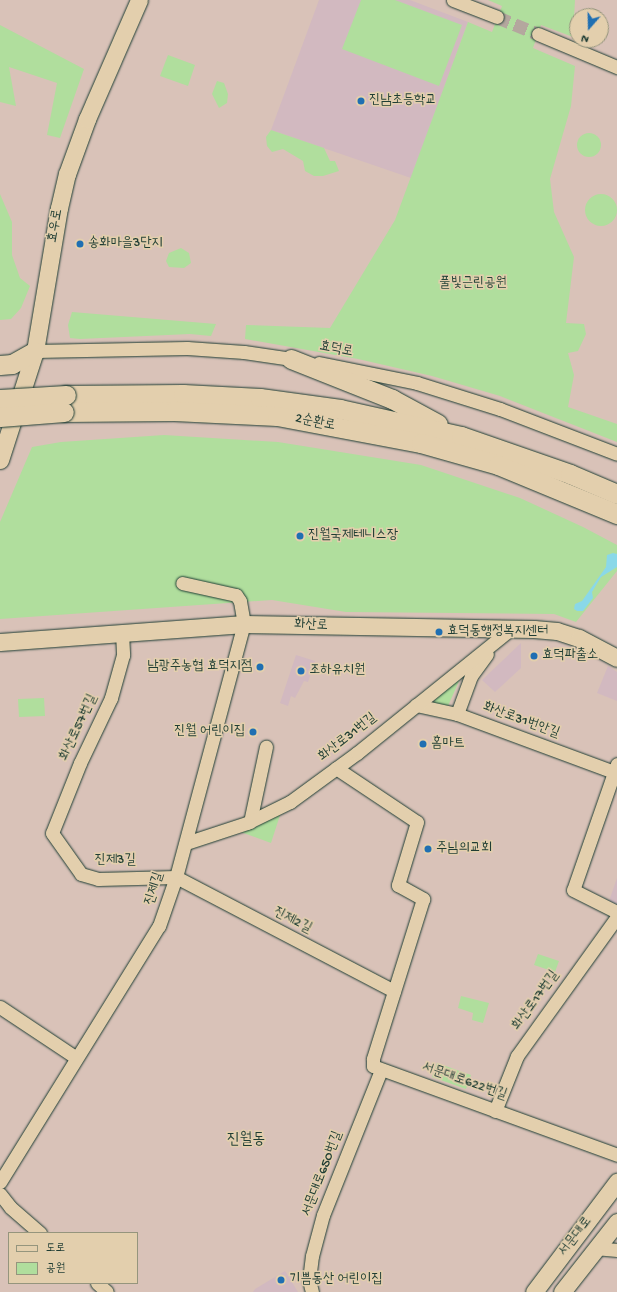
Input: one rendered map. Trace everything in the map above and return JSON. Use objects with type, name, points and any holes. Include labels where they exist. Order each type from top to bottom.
[{"type":"highway","points":[[0,365],[12,364],[35,351]]},
{"type":"highway","points":[[291,359],[392,399],[461,436]]},
{"type":"highway","name":"2순환로","points":[[0,416],[65,404],[183,394],[260,398],[340,409],[461,436],[570,474],[617,494]]},
{"type":"highway","name":"2순환로","points":[[0,399],[174,411],[277,416],[421,443],[498,465],[564,490],[617,514]]},
{"type":"highway","points":[[564,490],[617,523]]},
{"type":"main road","name":"효우로","points":[[0,460],[35,351],[59,208],[67,174],[87,118],[139,0]]},
{"type":"main road","name":"화산로","points":[[0,642],[244,624],[512,628],[557,631],[590,642],[617,658]]},
{"type":"main road","name":"서문대로","points":[[534,1292],[617,1182]]},
{"type":"main road","name":"서문대로","points":[[562,1292],[595,1248],[617,1222]]},
{"type":"street","points":[[453,0],[497,17]]},
{"type":"street","points":[[538,34],[617,67]]},
{"type":"street","name":"효덕로","points":[[35,351],[187,348],[291,359],[417,383],[500,409],[617,454]]},
{"type":"street","points":[[182,583],[236,595],[240,601],[244,624]]},
{"type":"street","name":"진제길","points":[[0,1182],[75,1057],[159,926],[186,844],[244,624]]},
{"type":"street","name":"화산로31번길","points":[[186,844],[250,822],[290,802],[336,768],[512,628]]},
{"type":"street","name":"화산로57번길","points":[[52,833],[80,763],[111,698],[123,655],[122,633]]},
{"type":"street","points":[[457,714],[471,676],[496,641]]},
{"type":"street","name":"화산로31번안길","points":[[416,705],[457,714],[616,768]]},
{"type":"street","points":[[250,822],[266,747]]},
{"type":"street","points":[[336,768],[417,822],[398,884],[423,899],[373,1059],[373,1066],[381,1070]]},
{"type":"street","points":[[616,768],[573,890],[617,912]]},
{"type":"street","name":"진제3길","points":[[52,833],[80,874],[89,877],[176,877]]},
{"type":"street","name":"진제2길","points":[[176,877],[394,991]]},
{"type":"street","name":"화산로17번길","points":[[495,1111],[514,1060],[617,918]]},
{"type":"street","points":[[0,1007],[75,1057]]},
{"type":"street","name":"서문대로622번길","points":[[381,1070],[617,1155]]},
{"type":"street","name":"서문대로650번길","points":[[312,1292],[309,1280],[312,1256],[323,1215],[381,1070]]},
{"type":"street","points":[[0,1194],[10,1207],[39,1232]]},
{"type":"street","points":[[595,1248],[617,1250]]},
{"type":"street","points":[[98,1284],[107,1292]]},
{"type":"shaded area","name":"진남초등학교","points":[[319,0],[410,0],[468,22],[411,178],[271,130]]},
{"type":"shaded area","points":[[521,643],[521,668],[495,692],[482,680]]},
{"type":"shaded area","name":"조하유치원","points":[[296,655],[315,661],[308,682],[304,681],[295,698],[291,696],[288,706],[280,703]]},
{"type":"shaded area","points":[[608,666],[617,672],[617,701],[597,693]]},
{"type":"shaded area","points":[[617,878],[617,907],[609,901]]},
{"type":"shaded area","name":"기쁨동산 어린이집","points":[[285,1271],[298,1292],[253,1292],[255,1289]]},
{"type":"green space","points":[[361,0],[395,0],[462,25],[439,86],[342,49]]},
{"type":"green space","name":"풀빛근린공원","points":[[488,0],[575,0],[575,8],[569,8],[569,36],[541,25],[533,48],[575,66],[571,106],[550,179],[554,212],[574,257],[566,323],[584,324],[586,334],[578,351],[568,353],[574,375],[568,407],[617,424],[617,442],[500,396],[432,376],[358,359],[245,339],[246,325],[330,328],[395,220],[468,22],[492,32],[502,6]]},
{"type":"green space","points":[[0,25],[84,69],[60,138],[47,135],[57,83],[9,67],[16,106],[0,102]]},
{"type":"green space","points":[[168,55],[195,65],[188,86],[160,76]]},
{"type":"green space","points":[[217,81],[224,83],[228,94],[227,103],[219,108],[212,94]]},
{"type":"green space","points":[[271,130],[324,148],[330,161],[335,161],[339,171],[323,176],[314,176],[305,171],[303,161],[283,149],[272,152],[267,146],[266,137]]},
{"type":"green space","points":[[584,133],[594,133],[601,140],[601,150],[594,157],[584,157],[577,150],[577,140]]},
{"type":"green space","points":[[0,194],[12,222],[12,255],[20,278],[30,286],[21,308],[11,319],[0,320]]},
{"type":"green space","points":[[598,194],[604,194],[613,198],[617,210],[613,222],[604,226],[598,226],[589,222],[585,213],[585,207],[589,198]]},
{"type":"green space","points":[[181,248],[189,253],[191,263],[184,268],[169,267],[166,261],[169,253]]},
{"type":"green space","points":[[72,312],[216,324],[211,336],[190,334],[80,339],[70,338],[68,325]]},
{"type":"green space","name":"진월국제테니스장","points":[[164,435],[278,442],[421,465],[520,498],[583,527],[617,545],[617,571],[576,622],[554,614],[346,612],[272,600],[0,619],[0,522],[32,447],[61,442]]},
{"type":"green space","points":[[463,672],[448,706],[433,703],[438,695]]},
{"type":"green space","points":[[44,698],[45,716],[19,717],[18,699]]},
{"type":"green space","points":[[282,809],[271,843],[238,831]]},
{"type":"green space","points":[[538,954],[559,961],[555,972],[534,965]]},
{"type":"green space","points":[[461,996],[489,1003],[483,1023],[472,1020],[473,1013],[458,1008]]},
{"type":"green space","points":[[437,1063],[471,1075],[466,1089],[432,1077]]},
{"type":"water","points":[[613,553],[617,554],[617,567],[601,577],[592,592],[593,598],[583,611],[577,611],[574,609],[575,604],[582,601],[606,567],[607,555]]},
{"type":"tunnel","points":[[497,17],[538,34]]},
{"type":"place","name":"진남초등학교","points":[[361,101]]},
{"type":"place","name":"송화마을3단지","points":[[80,244]]},
{"type":"place","name":"진월국제테니스장","points":[[300,536]]},
{"type":"place","name":"효덕동행정복지센터","points":[[439,632]]},
{"type":"place","name":"효덕파출소","points":[[534,656]]},
{"type":"place","name":"남광주농협 효덕지점","points":[[260,667]]},
{"type":"place","name":"조하유치원","points":[[301,671]]},
{"type":"place","name":"진월 어린이집","points":[[253,732]]},
{"type":"place","name":"홈마트","points":[[423,744]]},
{"type":"place","name":"주님의교회","points":[[428,849]]},
{"type":"place","name":"기쁨동산 어린이집","points":[[281,1280]]},
{"type":"district","name":"진월동","points":[[246,1141]]}]
